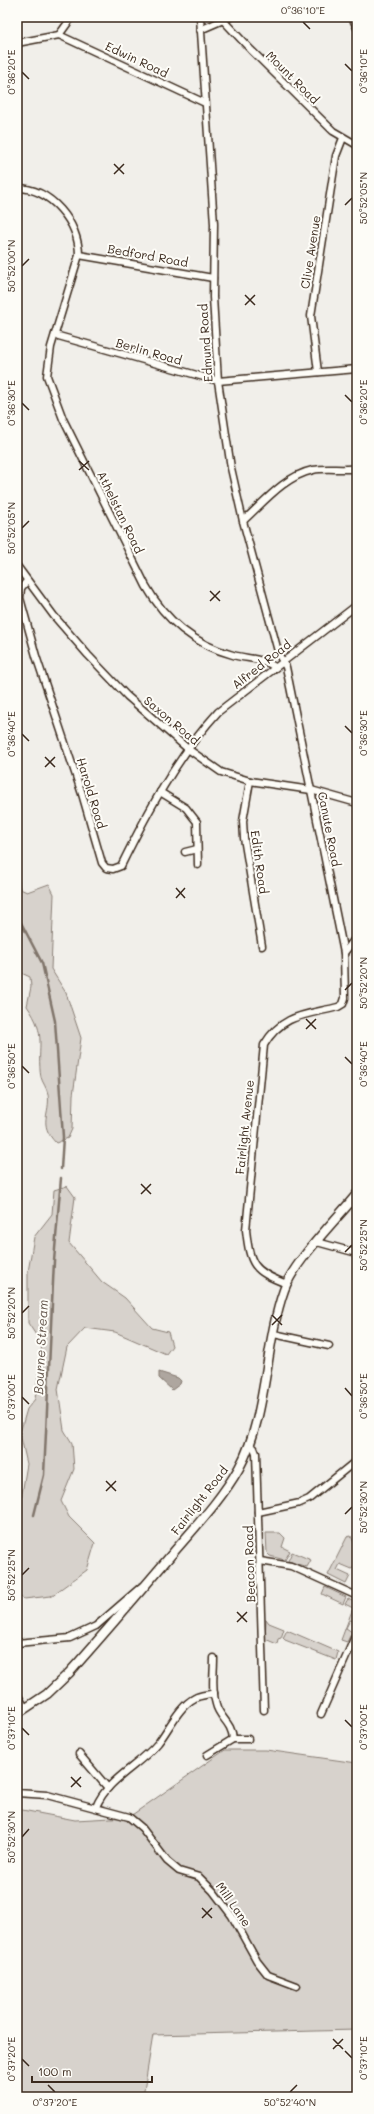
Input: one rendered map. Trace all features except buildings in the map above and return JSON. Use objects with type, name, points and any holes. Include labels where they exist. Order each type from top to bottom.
[{"type":"street","points":[[17,43],[60,35],[72,17]]},
{"type":"street","name":"Edmund Road","points":[[200,17],[214,224],[213,278],[218,381],[231,468],[243,520],[279,655],[282,660]]},
{"type":"street","points":[[200,30],[221,19],[230,17]]},
{"type":"street","points":[[352,17],[357,28]]},
{"type":"street","name":"Mount Road","points":[[221,19],[297,96],[343,138],[357,145]]},
{"type":"street","name":"Edwin Road","points":[[60,35],[205,103]]},
{"type":"street","name":"Clive Avenue","points":[[318,372],[311,316],[336,156],[343,138]]},
{"type":"street","name":"Athelstan Road","points":[[17,188],[35,192],[56,205],[74,228],[79,243],[79,255],[48,359],[47,376],[50,388],[63,419],[156,604],[170,620],[184,631],[211,647],[225,653],[265,661],[275,666]]},
{"type":"street","name":"Bedford Road","points":[[79,255],[213,278]]},
{"type":"street","name":"Berlin Road","points":[[55,335],[218,381],[357,369]]},
{"type":"street","points":[[243,520],[278,488],[298,476],[313,470],[357,468]]},
{"type":"street","points":[[17,566],[19,574]]},
{"type":"street","name":"Saxon Road","points":[[19,574],[27,581],[54,616],[127,696],[188,749],[221,772],[250,781],[311,790],[357,803]]},
{"type":"street","name":"Harold Road","points":[[27,581],[21,588],[20,598],[36,656],[82,794],[102,863],[106,868],[113,869],[120,866],[149,808],[188,749]]},
{"type":"street","name":"Alfred Road","points":[[188,749],[199,732],[218,712],[282,660],[357,605]]},
{"type":"street","name":"Canute Road","points":[[282,660],[286,667],[298,718],[344,953],[345,998],[343,1004]]},
{"type":"street","name":"Edith Road","points":[[250,781],[243,822],[244,838],[262,946]]},
{"type":"street","points":[[160,792],[186,808],[197,822],[198,865]]},
{"type":"street","points":[[185,852],[197,849]]},
{"type":"street","points":[[344,953],[357,936]]},
{"type":"street","name":"Fairlight Avenue","points":[[287,1284],[261,1272],[253,1264],[248,1253],[246,1230],[264,1045],[271,1033],[282,1023],[296,1017],[338,1007],[343,1004]]},
{"type":"street","name":"Fairlight Road","points":[[17,1714],[61,1682],[214,1504],[239,1468],[249,1445],[274,1334],[277,1312],[287,1284],[317,1242],[357,1194]]},
{"type":"street","points":[[317,1242],[357,1253]]},
{"type":"street","points":[[274,1334],[329,1346]]},
{"type":"street","name":"Beacon Road","points":[[249,1445],[254,1448],[256,1454],[264,1710]]},
{"type":"street","points":[[258,1512],[300,1503],[309,1499],[357,1460]]},
{"type":"street","points":[[260,1561],[291,1566],[357,1596]]},
{"type":"street","points":[[17,1643],[70,1638],[96,1626],[133,1593],[147,1583]]},
{"type":"street","points":[[321,1714],[357,1632]]},
{"type":"street","points":[[214,1658],[214,1693],[216,1706],[232,1729],[233,1739]]},
{"type":"street","points":[[96,1807],[100,1797],[156,1744],[182,1709],[195,1698],[214,1693]]},
{"type":"street","points":[[17,1694],[25,1708]]},
{"type":"street","points":[[207,1755],[233,1739],[248,1739]]},
{"type":"street","points":[[79,1754],[108,1788]]},
{"type":"street","name":"Mill Lane","points":[[17,1793],[47,1795],[129,1817],[142,1828],[167,1862],[179,1871],[199,1877],[213,1891],[232,1916],[257,1961],[268,1975],[297,1986]]},
{"type":"shaded area","points":[[17,868],[20,889],[27,892],[49,884],[54,894],[51,969],[66,993],[81,1038],[73,1095],[72,1129],[68,1138],[56,1143],[50,1136],[46,1124],[48,1094],[41,1077],[39,1033],[33,1016],[27,1006],[31,987],[30,977],[17,971]]},
{"type":"shaded area","points":[[67,1186],[75,1197],[69,1243],[102,1282],[125,1298],[152,1328],[168,1332],[172,1346],[166,1354],[115,1332],[85,1328],[67,1347],[58,1389],[64,1430],[72,1443],[74,1469],[61,1501],[69,1517],[95,1543],[87,1570],[51,1596],[24,1599],[17,1595],[17,1524],[27,1464],[20,1433],[27,1409],[35,1399],[42,1344],[28,1323],[28,1272],[34,1237],[52,1214],[54,1190]]},
{"type":"shaded area","points":[[159,1372],[178,1378],[181,1381],[180,1384],[172,1390],[159,1378]]},
{"type":"shaded area","points":[[266,1533],[280,1533],[285,1538],[282,1547],[290,1551],[285,1560],[270,1556],[267,1553]]},
{"type":"shaded area","points":[[351,1536],[357,1550],[357,1562],[352,1569],[340,1564],[337,1570],[350,1576],[346,1584],[328,1575],[347,1537]]},
{"type":"shaded area","points":[[292,1552],[311,1560],[307,1567],[288,1561]]},
{"type":"shaded area","points":[[325,1587],[346,1597],[343,1604],[322,1594]]},
{"type":"shaded area","points":[[348,1599],[357,1603],[357,1620],[356,1622],[350,1620],[346,1628],[352,1632],[347,1642],[341,1640],[353,1608],[345,1604]]},
{"type":"shaded area","points":[[266,1619],[269,1623],[284,1629],[281,1638],[278,1639],[277,1644],[265,1639]]},
{"type":"shaded area","points":[[287,1630],[338,1652],[336,1660],[285,1640],[283,1638]]},
{"type":"shaded area","points":[[225,1750],[266,1750],[357,1763],[357,2030],[153,2035],[143,2097],[17,2097],[17,1809],[75,1820],[129,1817]]},
{"type":"waterway","name":"Bourne Stream","points":[[17,915],[42,963],[55,1021],[63,1137],[61,1169]]},
{"type":"waterway","name":"Bourne Stream","points":[[34,1515],[44,1475],[54,1261],[61,1178]]}]
